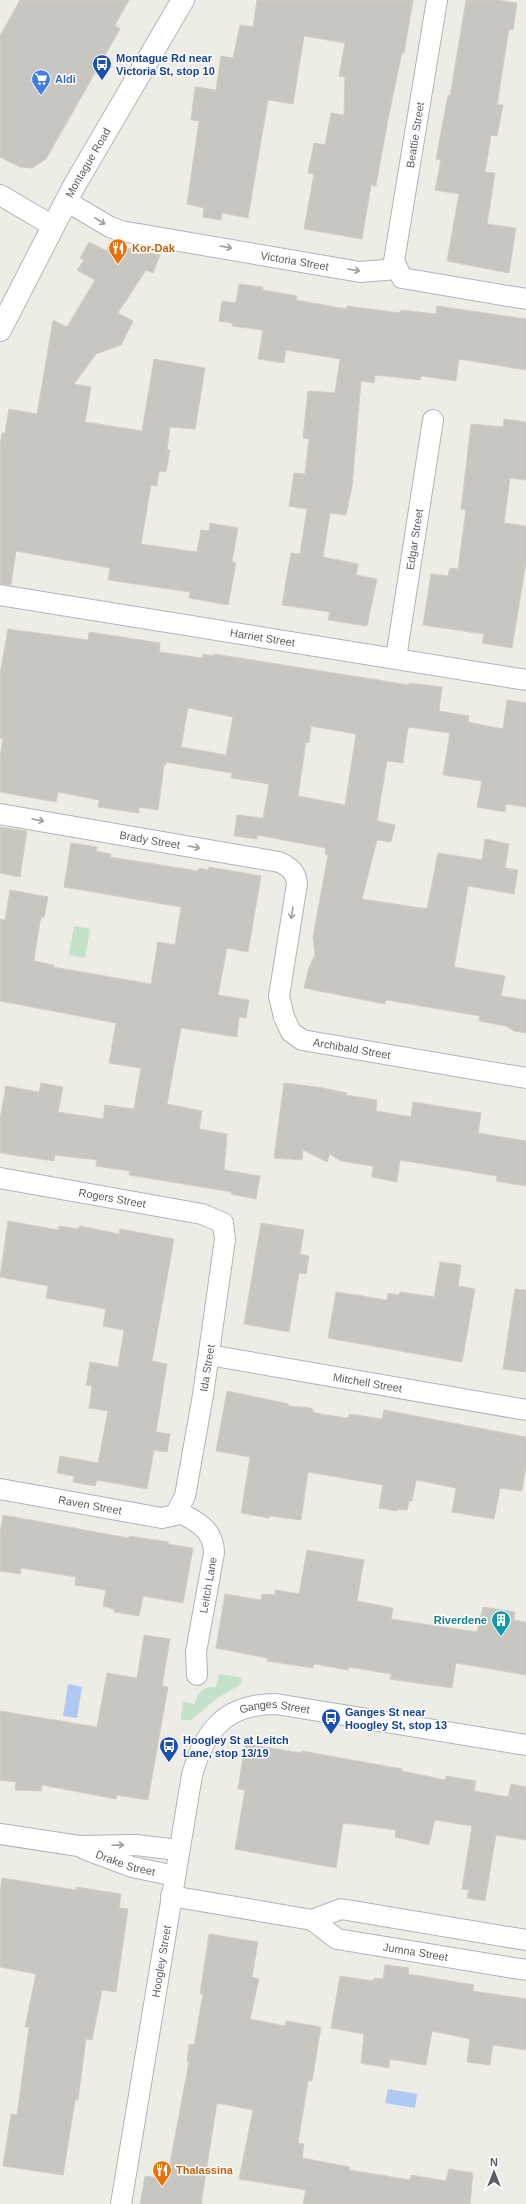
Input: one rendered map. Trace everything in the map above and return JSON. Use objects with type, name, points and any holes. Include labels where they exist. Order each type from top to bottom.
[{"type":"street","name":"Montague Road","points":[[0,330],[66,201],[184,0]]},
{"type":"street","name":"Beattie Street","points":[[396,269],[394,261],[437,0]]},
{"type":"street","points":[[0,195],[53,226]]},
{"type":"street","name":"Victoria Street","points":[[66,201],[110,227],[121,231],[360,272],[396,269]]},
{"type":"street","points":[[396,269],[402,278],[526,298]]},
{"type":"street","name":"Edgar Street","points":[[396,658],[433,420]]},
{"type":"street","name":"Harriet Street","points":[[0,595],[526,680]]},
{"type":"street","name":"Brady Street","points":[[0,814],[279,862],[288,866],[296,875]]},
{"type":"street","name":"Archibald Street","points":[[296,875],[296,884],[279,996],[284,1017],[292,1032],[302,1040],[526,1078]]},
{"type":"street","name":"Rogers Street","points":[[0,1178],[193,1212],[223,1222]]},
{"type":"street","name":"Ida Street","points":[[178,1512],[185,1496],[209,1355],[225,1246],[223,1222]]},
{"type":"street","name":"Mitchell Street","points":[[209,1355],[526,1410]]},
{"type":"street","name":"Raven Street","points":[[0,1489],[162,1518],[171,1518],[178,1512]]},
{"type":"street","name":"Leitch Lane","points":[[178,1512],[200,1524],[210,1534],[214,1545],[214,1553],[196,1652],[197,1675]]},
{"type":"street","name":"Ganges Street","points":[[218,1724],[231,1714],[243,1708],[276,1704],[526,1745]]},
{"type":"street","name":"Hoogley Street","points":[[121,2204],[178,1850],[196,1761],[207,1737],[218,1724]]},
{"type":"street","name":"Drake Street","points":[[0,1834],[79,1846],[136,1845],[178,1850]]},
{"type":"street","name":"Drake Street","points":[[79,1846],[132,1867],[175,1876]]},
{"type":"street","name":"Jumna Street","points":[[171,1896],[312,1920],[337,1939],[526,1970]]},
{"type":"street","points":[[312,1920],[341,1908],[526,1940]]},
{"type":"green space","points":[[74,926],[90,929],[85,958],[69,955]]},
{"type":"green space","points":[[219,1674],[239,1677],[242,1680],[241,1684],[216,1699],[191,1720],[181,1720],[183,1702],[195,1704],[199,1693],[205,1689],[216,1687]]},
{"type":"water","points":[[68,1684],[82,1687],[77,1718],[63,1716]]},
{"type":"water","points":[[388,2089],[417,2094],[415,2108],[385,2103]]},
{"type":"building","name":"Aldi","points":[[20,0],[129,0],[115,25],[120,29],[46,159],[32,168],[20,167],[0,157],[0,36]]},
{"type":"building","points":[[257,0],[413,0],[404,53],[402,52],[376,186],[371,185],[362,239],[304,229],[314,174],[308,173],[314,143],[325,145],[331,113],[344,115],[345,77],[339,76],[345,43],[304,36],[293,104],[268,100],[248,218],[222,213],[221,220],[203,217],[204,208],[187,204],[199,121],[191,120],[195,87],[216,90],[221,56],[233,58],[240,25],[253,27]]},
{"type":"building","points":[[466,0],[497,0],[517,3],[513,30],[509,29],[497,104],[503,105],[497,136],[491,135],[485,172],[495,173],[487,224],[516,228],[509,273],[447,261],[459,194],[435,190],[441,160],[436,159],[448,95],[450,96]]},
{"type":"building","points":[[89,242],[107,251],[109,244],[160,255],[153,273],[146,270],[118,313],[133,321],[121,345],[96,354],[74,384],[91,387],[85,422],[142,431],[154,359],[205,368],[195,429],[170,427],[167,450],[170,450],[166,472],[159,471],[157,486],[151,485],[141,544],[197,552],[201,530],[209,531],[210,523],[238,528],[232,562],[236,563],[228,605],[189,598],[190,592],[108,580],[110,568],[16,551],[11,585],[0,584],[0,446],[2,433],[5,433],[9,409],[37,414],[53,320],[67,327],[95,280],[77,270],[84,260],[80,258]]},
{"type":"building","points":[[239,284],[263,287],[263,290],[297,296],[296,300],[346,309],[347,306],[400,313],[401,310],[436,314],[437,306],[526,319],[526,370],[459,359],[456,381],[421,376],[420,380],[375,375],[374,383],[361,381],[352,487],[346,515],[330,513],[323,557],[358,564],[356,575],[377,579],[367,626],[328,620],[330,612],[282,605],[291,553],[300,554],[307,509],[289,506],[294,473],[305,474],[309,439],[303,438],[308,391],[335,393],[340,359],[286,350],[284,363],[258,359],[263,330],[232,326],[232,323],[219,321],[222,301],[236,303]]},
{"type":"building","points":[[504,419],[526,422],[526,480],[510,478],[504,523],[526,526],[526,562],[512,648],[482,643],[484,634],[423,625],[431,574],[448,576],[450,568],[458,569],[466,510],[461,509],[471,424],[503,427]]},
{"type":"building","points":[[8,629],[88,640],[89,632],[160,643],[159,652],[202,658],[203,654],[213,656],[214,654],[409,685],[409,683],[442,687],[439,711],[469,716],[468,722],[503,729],[507,700],[526,703],[526,807],[506,804],[505,812],[477,807],[482,781],[443,775],[450,733],[408,727],[403,763],[387,761],[377,821],[395,825],[391,842],[377,840],[362,899],[427,909],[438,853],[482,860],[485,839],[509,844],[505,868],[518,870],[514,894],[468,886],[454,967],[505,976],[501,996],[526,1000],[526,1033],[514,1031],[506,1026],[479,1021],[480,1016],[386,1000],[385,1004],[304,988],[309,967],[315,955],[313,937],[328,855],[325,854],[326,848],[257,835],[257,839],[234,836],[237,815],[263,818],[269,784],[231,778],[232,773],[166,762],[166,765],[164,765],[158,810],[139,807],[139,813],[98,807],[99,800],[58,792],[56,802],[0,792],[0,757],[3,739],[0,738],[0,674]],"holes":[[[188,708],[233,717],[226,755],[181,747]],[[311,726],[356,734],[345,805],[298,796],[306,742],[309,743]]]},
{"type":"building","points":[[0,827],[27,831],[20,877],[0,873]]},
{"type":"building","points":[[71,843],[97,847],[96,851],[111,854],[110,857],[198,871],[199,868],[208,870],[209,867],[261,876],[248,952],[227,948],[218,995],[249,1000],[246,1018],[239,1017],[237,1037],[181,1028],[167,1104],[202,1111],[199,1129],[227,1134],[224,1170],[260,1176],[256,1199],[231,1194],[232,1192],[129,1175],[130,1171],[96,1166],[97,1160],[55,1155],[54,1161],[0,1153],[0,1119],[6,1086],[39,1092],[41,1083],[63,1087],[58,1112],[103,1119],[105,1105],[134,1109],[141,1068],[109,1063],[116,1023],[0,1001],[0,919],[5,920],[10,890],[48,897],[44,917],[42,917],[40,921],[34,961],[54,965],[53,967],[151,984],[158,942],[175,945],[181,907],[64,887]]},
{"type":"building","points":[[284,1083],[317,1087],[347,1093],[346,1095],[377,1100],[376,1111],[411,1117],[413,1102],[481,1113],[478,1133],[526,1141],[526,1186],[496,1181],[497,1176],[400,1160],[397,1182],[372,1177],[373,1166],[341,1161],[330,1154],[327,1162],[303,1150],[302,1160],[274,1158]]},
{"type":"building","points":[[8,1221],[58,1230],[59,1226],[78,1229],[80,1226],[119,1234],[120,1229],[174,1239],[152,1361],[167,1364],[156,1432],[170,1434],[167,1452],[154,1450],[147,1489],[97,1480],[95,1486],[73,1482],[74,1476],[57,1473],[60,1456],[98,1463],[108,1411],[89,1408],[92,1386],[86,1385],[90,1362],[118,1367],[124,1330],[103,1326],[106,1309],[46,1298],[48,1286],[0,1277]]},
{"type":"building","points":[[261,1223],[304,1230],[300,1254],[309,1256],[306,1274],[299,1273],[289,1332],[244,1324]]},
{"type":"building","points":[[440,1262],[461,1265],[458,1286],[475,1289],[462,1362],[328,1338],[336,1292],[387,1300],[388,1293],[399,1295],[400,1292],[434,1297]]},
{"type":"building","points":[[515,1289],[526,1290],[526,1372],[503,1369]]},
{"type":"building","points":[[227,1391],[289,1404],[288,1406],[311,1408],[315,1413],[346,1418],[349,1417],[349,1414],[382,1419],[384,1410],[526,1437],[526,1465],[522,1491],[500,1488],[494,1519],[452,1512],[456,1488],[416,1480],[412,1501],[409,1501],[407,1510],[398,1509],[398,1511],[379,1508],[383,1485],[308,1472],[301,1520],[270,1516],[269,1518],[241,1513],[250,1457],[216,1451]]},
{"type":"building","points":[[3,1515],[128,1538],[129,1536],[168,1542],[168,1544],[193,1548],[183,1603],[143,1596],[139,1616],[114,1612],[114,1609],[103,1606],[106,1590],[75,1585],[76,1577],[21,1568],[20,1574],[0,1571],[0,1534]]},
{"type":"building","points":[[307,1550],[364,1560],[357,1601],[393,1608],[391,1619],[477,1632],[483,1607],[515,1612],[514,1620],[526,1622],[526,1675],[456,1663],[452,1688],[390,1679],[391,1674],[349,1667],[348,1670],[314,1664],[313,1668],[267,1661],[267,1658],[216,1648],[225,1594],[261,1600],[262,1594],[275,1595],[275,1590],[299,1594]]},
{"type":"building","points":[[144,1635],[170,1639],[162,1686],[168,1687],[148,1800],[117,1795],[116,1799],[42,1785],[41,1791],[15,1790],[16,1782],[0,1780],[0,1711],[97,1727],[107,1673],[137,1678]]},
{"type":"building","points":[[245,1744],[302,1753],[302,1751],[402,1769],[402,1771],[445,1780],[446,1776],[476,1781],[474,1791],[508,1797],[511,1784],[526,1787],[526,1840],[496,1835],[485,1901],[467,1898],[469,1890],[462,1889],[472,1826],[435,1820],[429,1845],[395,1837],[396,1830],[343,1823],[336,1868],[235,1849],[245,1790],[238,1789]]},
{"type":"building","points":[[2,1878],[76,1890],[76,1887],[121,1894],[119,1908],[128,1909],[116,1992],[102,1990],[92,2040],[86,2039],[78,2100],[75,2100],[63,2175],[3,2166],[11,2114],[17,2115],[29,2027],[25,2027],[36,1974],[0,1967],[0,1892]]},
{"type":"building","points":[[209,1934],[258,1942],[252,1977],[259,1979],[250,2019],[285,2026],[286,2021],[321,2027],[312,2081],[308,2081],[298,2143],[304,2144],[302,2158],[350,2167],[349,2170],[410,2180],[411,2175],[446,2181],[449,2169],[473,2173],[470,2204],[303,2204],[306,2190],[239,2179],[253,2110],[217,2103],[201,2204],[140,2204],[145,2176],[167,2179],[189,2062],[187,2061],[189,2044],[194,2045],[203,1994],[200,1994]]},
{"type":"building","points":[[385,1965],[409,1968],[408,1974],[474,1985],[473,1991],[526,1999],[526,2050],[493,2045],[490,2065],[467,2062],[470,2039],[432,2031],[426,2065],[390,2059],[389,2068],[361,2063],[364,2034],[331,2028],[340,1976],[373,1981],[375,1978],[383,1979]]},
{"type":"place","name":"Montague Rd near Victoria St, stop 10","points":[[102,81]]},
{"type":"place","name":"Aldi","points":[[41,96]]},
{"type":"place","name":"Kor-Dak","points":[[118,265]]},
{"type":"place","name":"Riverdene","points":[[501,1637]]},
{"type":"place","name":"Ganges St near Hoogley St, stop 13","points":[[331,1735]]},
{"type":"place","name":"Hoogley St at Leitch Lane, stop 13/19","points":[[169,1763]]},
{"type":"place","name":"Thalassina","points":[[162,2187]]}]
